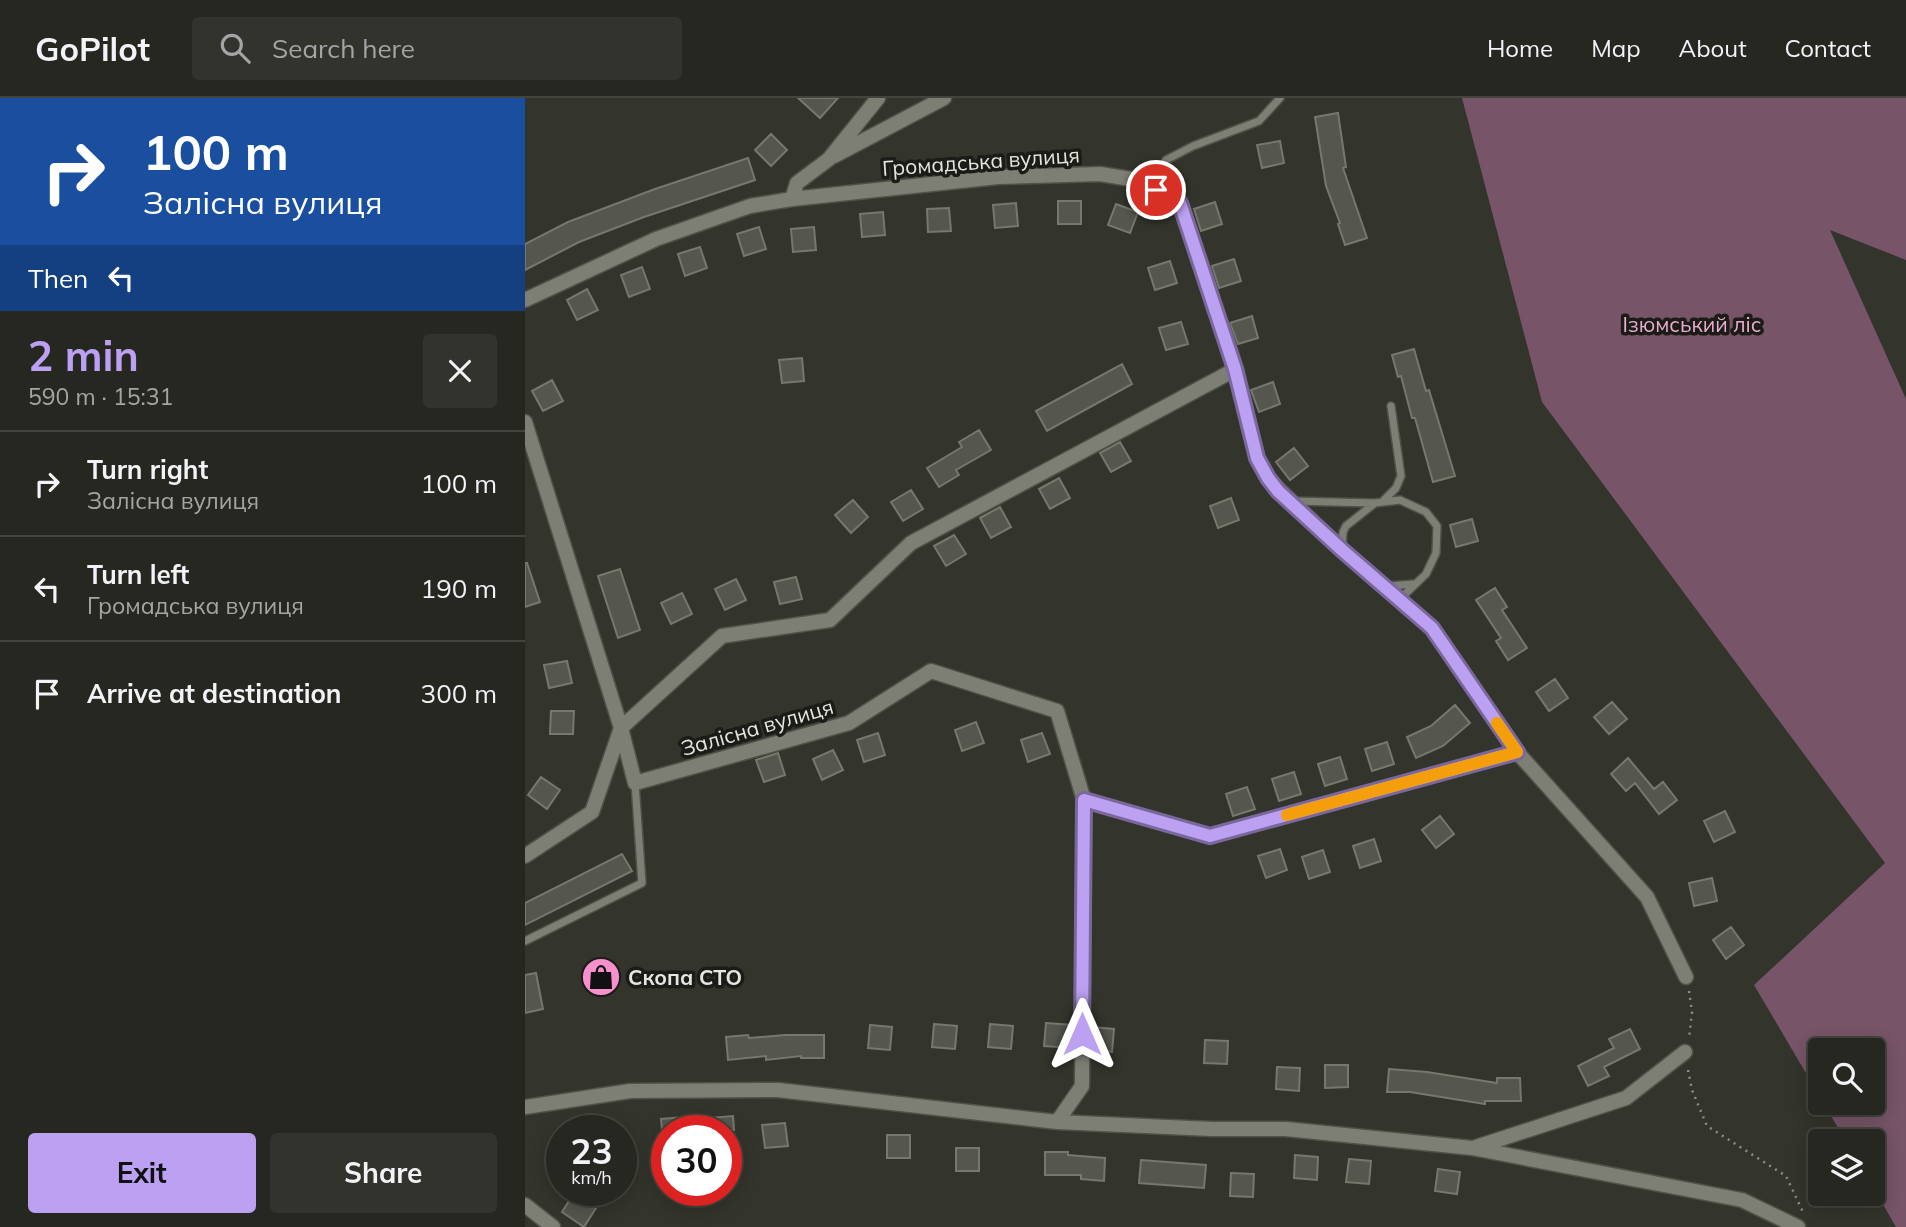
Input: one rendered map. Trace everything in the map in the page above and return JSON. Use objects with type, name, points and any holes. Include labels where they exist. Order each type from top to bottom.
[{"type":"street","points":[[793,199],[797,183],[829,159],[878,98]]},
{"type":"street","name":"Громадська вулиця","points":[[829,159],[944,98]]},
{"type":"street","name":"Громадська вулиця","points":[[525,300],[656,239],[750,205],[998,177],[1100,174],[1131,179],[1180,203],[1235,369],[1257,458],[1268,478],[1342,550],[1432,628],[1517,752],[1647,897],[1686,977]]},
{"type":"street","points":[[525,856],[592,812],[621,728],[722,635],[829,620],[911,543],[1235,369]]},
{"type":"street","points":[[525,422],[621,728],[635,783]]},
{"type":"street","name":"Залісна вулиця","points":[[635,783],[849,723],[931,671],[1057,711],[1084,800]]},
{"type":"street","points":[[1057,1122],[1082,1086],[1084,800],[1210,836],[1517,752]]},
{"type":"street","points":[[1472,1148],[1626,1098],[1685,1052]]},
{"type":"street","points":[[525,1107],[630,1091],[778,1090],[1057,1122],[1212,1129],[1286,1129],[1472,1148],[1742,1200],[1802,1222]]},
{"type":"street","points":[[525,1205],[553,1227]]},
{"type":"lane","points":[[1166,160],[1193,146],[1259,121],[1280,98]]},
{"type":"lane","points":[[1342,550],[1342,532],[1346,526],[1396,488],[1401,476],[1391,406]]},
{"type":"lane","points":[[1289,501],[1400,500],[1426,512],[1437,526],[1438,538],[1433,564],[1415,584],[1404,606]]},
{"type":"lane","points":[[1381,585],[1403,587],[1415,584]]},
{"type":"lane","points":[[1404,606],[1415,584]]},
{"type":"lane","points":[[525,941],[642,883],[635,783]]},
{"type":"path","points":[[1686,977],[1692,1012],[1685,1052],[1692,1090],[1707,1126],[1786,1176],[1802,1222]]},
{"type":"green space","name":"Ізюмський ліс","points":[[1462,98],[1906,98],[1906,260],[1830,230],[1906,399],[1906,1227],[1896,1227],[1884,1206],[1885,1129],[1839,1129],[1830,1115],[1885,1115],[1885,1038],[1808,1038],[1808,1077],[1754,985],[1885,863],[1542,402]]},
{"type":"building","points":[[798,98],[838,98],[820,118]]},
{"type":"building","points":[[1338,113],[1346,167],[1343,168],[1367,238],[1345,245],[1326,186],[1315,117]]},
{"type":"building","points":[[771,134],[787,150],[771,166],[755,150]]},
{"type":"building","points":[[1280,141],[1284,163],[1262,168],[1257,145]]},
{"type":"building","points":[[748,158],[755,180],[579,242],[525,270],[525,244],[568,222]]},
{"type":"building","points":[[1058,201],[1081,201],[1081,224],[1058,224]]},
{"type":"building","points":[[1215,202],[1222,224],[1201,231],[1194,209]]},
{"type":"building","points":[[1016,203],[1018,226],[995,228],[993,205]]},
{"type":"building","points":[[1116,204],[1138,212],[1130,233],[1108,225]]},
{"type":"building","points":[[949,208],[951,231],[928,232],[927,209]]},
{"type":"building","points":[[883,212],[885,235],[862,237],[860,214]]},
{"type":"building","points":[[759,227],[766,249],[744,256],[737,234]]},
{"type":"building","points":[[814,227],[816,250],[793,252],[791,229]]},
{"type":"building","points":[[700,247],[707,268],[685,276],[678,254]]},
{"type":"building","points":[[1234,259],[1241,281],[1219,288],[1212,266]]},
{"type":"building","points":[[1170,261],[1177,283],[1155,290],[1148,268]]},
{"type":"building","points":[[642,267],[650,289],[629,297],[621,275]]},
{"type":"building","points":[[587,289],[598,310],[577,320],[567,300]]},
{"type":"building","points":[[1252,316],[1258,338],[1238,344],[1230,323]]},
{"type":"building","points":[[1181,322],[1188,344],[1166,350],[1159,328]]},
{"type":"building","points":[[1414,349],[1455,476],[1433,482],[1415,418],[1412,418],[1401,376],[1398,377],[1392,355]]},
{"type":"building","points":[[802,358],[804,381],[782,383],[779,360]]},
{"type":"building","points":[[1122,364],[1132,384],[1047,431],[1036,411]]},
{"type":"building","points":[[552,380],[563,401],[543,411],[532,391]]},
{"type":"building","points":[[1273,382],[1280,404],[1259,412],[1251,390]]},
{"type":"building","points":[[979,430],[991,450],[956,470],[959,475],[939,487],[927,468],[962,447],[959,442]]},
{"type":"building","points":[[1120,442],[1131,461],[1111,472],[1100,453]]},
{"type":"building","points":[[1294,448],[1308,466],[1290,480],[1276,462]]},
{"type":"building","points":[[1059,478],[1070,498],[1050,509],[1039,489]]},
{"type":"building","points":[[911,490],[923,509],[903,521],[891,502]]},
{"type":"building","points":[[1231,498],[1239,520],[1218,528],[1210,506]]},
{"type":"building","points":[[853,500],[868,517],[851,533],[835,515]]},
{"type":"building","points":[[1000,507],[1011,527],[991,538],[980,518]]},
{"type":"building","points":[[1472,519],[1478,541],[1456,547],[1450,525]]},
{"type":"building","points":[[954,535],[966,554],[946,566],[934,546]]},
{"type":"building","points":[[525,563],[540,602],[525,607]]},
{"type":"building","points":[[620,569],[640,630],[618,638],[598,576]]},
{"type":"building","points":[[796,577],[802,599],[780,604],[774,582]]},
{"type":"building","points":[[736,579],[746,600],[725,610],[715,589]]},
{"type":"building","points":[[1495,588],[1507,607],[1502,610],[1527,648],[1508,660],[1496,641],[1501,638],[1476,600]]},
{"type":"building","points":[[682,593],[692,614],[671,624],[661,603]]},
{"type":"building","points":[[567,661],[572,683],[549,688],[544,665]]},
{"type":"building","points":[[1555,679],[1568,698],[1549,711],[1536,692]]},
{"type":"building","points":[[1612,702],[1627,719],[1609,734],[1594,717]]},
{"type":"building","points":[[1455,705],[1470,723],[1443,746],[1416,758],[1407,737],[1431,726]]},
{"type":"building","points":[[551,711],[574,711],[573,734],[550,734]]},
{"type":"building","points":[[976,722],[984,743],[962,751],[955,730]]},
{"type":"building","points":[[878,733],[885,755],[864,762],[857,740]]},
{"type":"building","points":[[1042,733],[1050,754],[1028,762],[1021,740]]},
{"type":"building","points":[[1387,742],[1394,764],[1372,771],[1365,749]]},
{"type":"building","points":[[833,750],[843,770],[822,780],[813,759]]},
{"type":"building","points":[[778,753],[785,775],[764,782],[756,760]]},
{"type":"building","points":[[1340,757],[1347,779],[1325,786],[1318,764]]},
{"type":"building","points":[[1628,758],[1654,789],[1663,782],[1677,800],[1659,814],[1635,783],[1626,791],[1611,774]]},
{"type":"building","points":[[1294,772],[1301,794],[1279,801],[1272,779]]},
{"type":"building","points":[[541,777],[560,790],[547,809],[528,795]]},
{"type":"building","points":[[1247,787],[1255,809],[1233,816],[1226,794]]},
{"type":"building","points":[[1725,811],[1735,832],[1714,842],[1704,821]]},
{"type":"building","points":[[1440,816],[1454,834],[1436,848],[1422,830]]},
{"type":"building","points":[[1374,839],[1381,861],[1360,868],[1353,846]]},
{"type":"building","points":[[1280,849],[1287,870],[1266,878],[1258,856]]},
{"type":"building","points":[[1323,850],[1330,872],[1309,879],[1302,857]]},
{"type":"building","points":[[622,854],[632,871],[525,925],[525,903]]},
{"type":"building","points":[[1712,878],[1717,901],[1694,906],[1689,883]]},
{"type":"building","points":[[1731,927],[1744,945],[1726,959],[1713,940]]},
{"type":"building","points":[[536,973],[543,1009],[525,1013],[525,975]]},
{"type":"building","points":[[1046,1023],[1073,1025],[1073,1048],[1044,1046]]},
{"type":"building","points":[[934,1024],[957,1026],[955,1049],[932,1047]]},
{"type":"building","points":[[990,1024],[1013,1026],[1011,1049],[988,1047]]},
{"type":"building","points":[[870,1025],[892,1027],[890,1050],[868,1048]]},
{"type":"building","points":[[1092,1027],[1114,1029],[1112,1052],[1092,1050]]},
{"type":"building","points":[[1630,1029],[1640,1049],[1604,1067],[1609,1076],[1588,1086],[1578,1066],[1614,1048],[1609,1039]]},
{"type":"building","points":[[748,1035],[749,1038],[824,1035],[824,1058],[801,1056],[766,1060],[766,1056],[728,1060],[726,1037]]},
{"type":"building","points":[[1205,1040],[1228,1041],[1227,1064],[1204,1063]]},
{"type":"building","points":[[1325,1065],[1348,1065],[1348,1087],[1325,1088]]},
{"type":"building","points":[[1277,1067],[1300,1068],[1299,1091],[1276,1089]]},
{"type":"building","points":[[1389,1069],[1497,1083],[1497,1078],[1520,1078],[1521,1101],[1485,1101],[1485,1104],[1410,1092],[1387,1092]]},
{"type":"building","points":[[785,1123],[788,1146],[765,1148],[762,1125]]},
{"type":"building","points":[[887,1135],[910,1135],[910,1158],[887,1158]]},
{"type":"building","points":[[956,1148],[979,1148],[979,1171],[956,1171]]},
{"type":"building","points":[[1045,1152],[1068,1152],[1068,1155],[1105,1158],[1104,1181],[1081,1179],[1081,1175],[1045,1175]]},
{"type":"building","points":[[1295,1155],[1318,1157],[1317,1180],[1294,1178]]},
{"type":"building","points":[[1349,1159],[1371,1161],[1369,1184],[1346,1182]]},
{"type":"building","points":[[1141,1160],[1206,1165],[1204,1188],[1139,1183]]},
{"type":"building","points":[[1438,1169],[1460,1172],[1457,1194],[1435,1191]]},
{"type":"building","points":[[1231,1173],[1254,1174],[1253,1197],[1230,1196]]},
{"type":"building","points":[[566,1206],[597,1206],[584,1227],[562,1212]]},
{"type":"slow traffic","points":[[1287,815],[1517,752],[1497,723]]},
{"type":"place","name":"Скопа СТО","points":[[601,977]]},
{"type":"route","points":[[1082,1034],[1084,800],[1210,836],[1517,752],[1432,628],[1342,550],[1278,491],[1268,478],[1257,458],[1235,369],[1180,203],[1156,190]]}]
